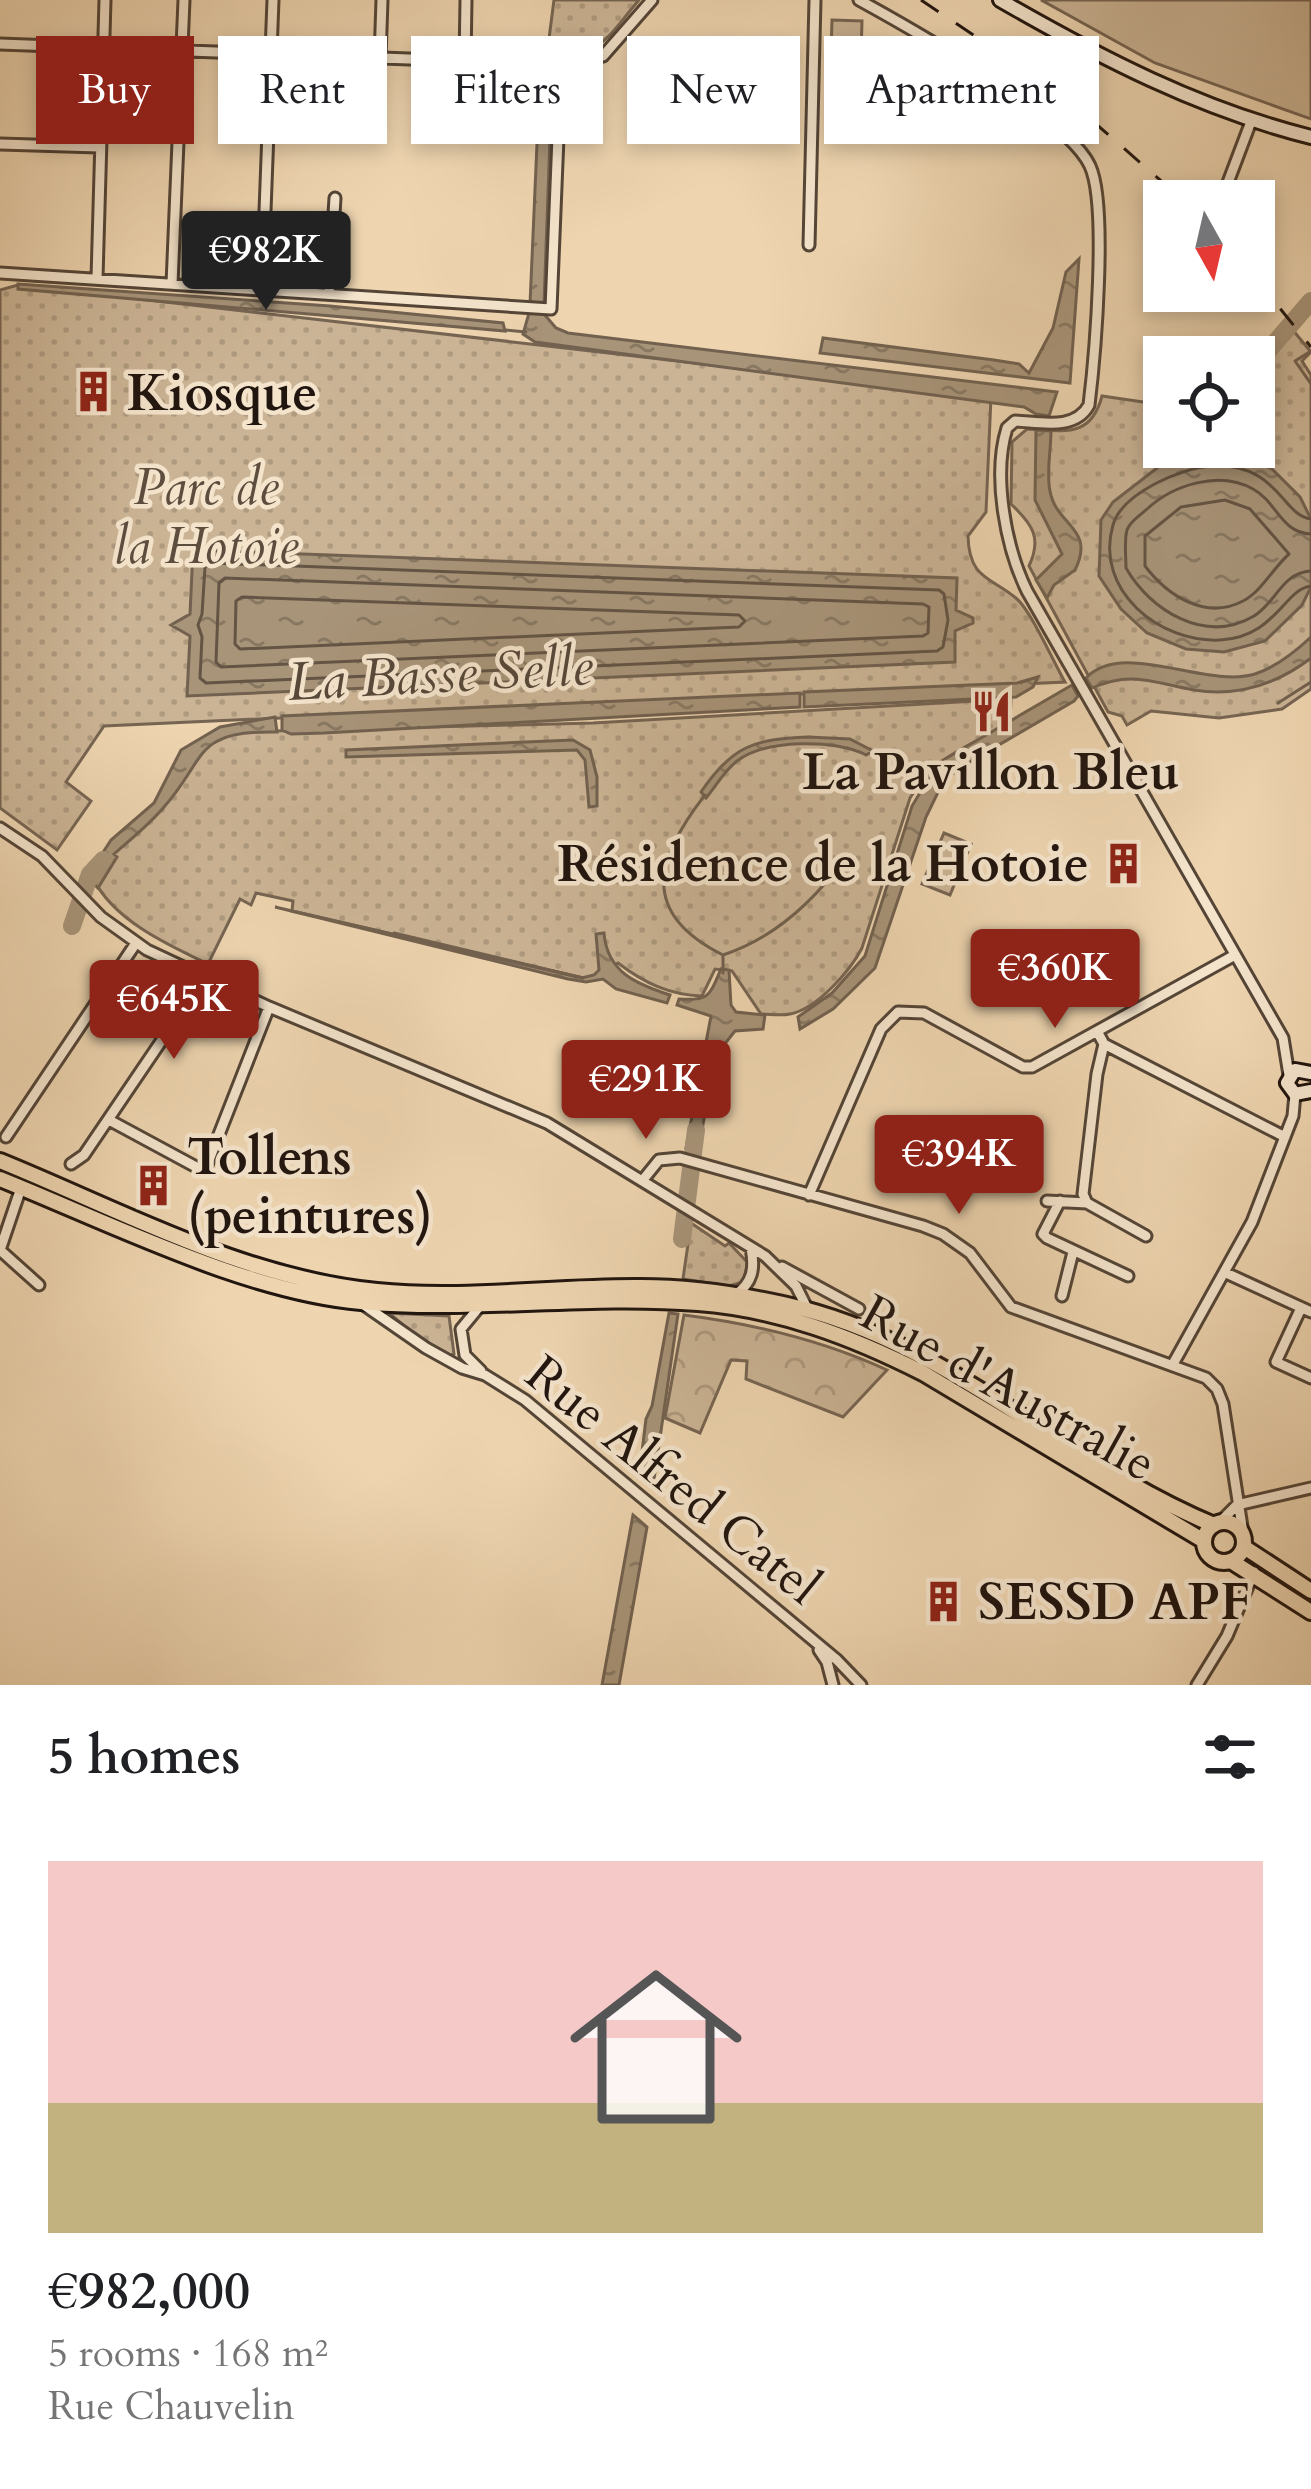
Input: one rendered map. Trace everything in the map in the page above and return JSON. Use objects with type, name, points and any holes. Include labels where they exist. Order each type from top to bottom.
[{"type":"main road","points":[[1000,0],[1133,74],[1311,136]]},
{"type":"main road","points":[[1301,1068],[1288,1086],[1305,1095]]},
{"type":"main road","points":[[0,1161],[252,1266],[308,1282],[481,1305],[651,1301],[768,1308]]},
{"type":"main road","points":[[0,1179],[249,1278],[309,1295],[359,1302],[450,1300],[643,1287],[736,1295],[768,1308]]},
{"type":"main road","name":"Rue d'Australie","points":[[768,1308],[808,1310],[866,1329],[926,1358],[1117,1472],[1217,1523]]},
{"type":"main road","name":"Rue d'Australie","points":[[768,1308],[923,1372],[1204,1541]]},
{"type":"main road","points":[[1311,1592],[1243,1540],[1233,1524],[1217,1523],[1204,1541],[1214,1559],[1253,1572],[1311,1612]]},
{"type":"main road","points":[[1231,1561],[1243,1540]]},
{"type":"street","points":[[104,36],[105,0]]},
{"type":"street","points":[[183,36],[184,0]]},
{"type":"street","points":[[271,36],[273,0]]},
{"type":"street","points":[[381,36],[382,0]]},
{"type":"street","points":[[465,36],[466,0]]},
{"type":"street","points":[[603,56],[652,0]]},
{"type":"street","points":[[809,245],[815,0]]},
{"type":"street","points":[[860,0],[994,82],[1056,128],[1088,160],[1098,195],[1089,405],[1082,417],[1054,423],[1015,421],[1004,439],[1008,548],[1301,1068]]},
{"type":"street","points":[[0,44],[36,45]]},
{"type":"street","points":[[1229,180],[1252,119]]},
{"type":"street","points":[[0,144],[99,147]]},
{"type":"street","points":[[97,278],[99,144]]},
{"type":"street","points":[[172,284],[178,144]]},
{"type":"street","points":[[262,290],[267,144]]},
{"type":"street","points":[[0,259],[3,273],[551,309],[558,144]]},
{"type":"street","points":[[328,294],[335,197]]},
{"type":"street","name":"Rue d'Australie","points":[[0,828],[42,856],[90,907],[136,943],[269,1007],[536,1117],[777,1265],[859,1309]]},
{"type":"street","points":[[6,1137],[136,943]]},
{"type":"street","points":[[809,1195],[881,1029],[898,1012],[924,1013],[1022,1067],[1044,1063],[1101,1038],[1235,955]]},
{"type":"street","points":[[71,1164],[84,1155],[204,978]]},
{"type":"street","points":[[109,1120],[198,1168],[207,1165],[269,1007]]},
{"type":"street","points":[[1101,1038],[1285,1137]]},
{"type":"street","points":[[1087,1203],[1083,1184],[1101,1038]]},
{"type":"street","points":[[1172,1364],[1252,1222],[1296,1105],[1305,1095]]},
{"type":"street","points":[[642,1180],[659,1160],[680,1158],[944,1234],[970,1253],[1011,1306],[1206,1378],[1220,1395],[1243,1540]]},
{"type":"street","points":[[21,1188],[0,1250],[39,1285]]},
{"type":"street","points":[[1047,1201],[1087,1203],[1146,1237]]},
{"type":"street","points":[[1060,1201],[1043,1234],[1128,1276]]},
{"type":"street","points":[[736,1295],[753,1272],[751,1249]]},
{"type":"street","points":[[1062,1296],[1073,1252]]},
{"type":"street","name":"Rue d'Australie","points":[[777,1265],[796,1286],[808,1310]]},
{"type":"street","points":[[1226,1274],[1306,1310],[1276,1362],[1311,1378]]},
{"type":"street","points":[[450,1300],[465,1355],[485,1375]]},
{"type":"street","name":"Rue Alfred Catel","points":[[359,1302],[426,1348],[485,1375],[553,1421],[836,1660],[856,1682]]},
{"type":"street","points":[[461,1329],[481,1305]]},
{"type":"street","points":[[1217,1523],[1237,1505],[1311,1488]]},
{"type":"street","points":[[1197,1685],[1227,1636],[1253,1572]]},
{"type":"street","name":"Rue Alfred Catel","points":[[816,1645],[827,1662],[832,1685]]},
{"type":"street","points":[[832,1685],[841,1679],[856,1682]]},
{"type":"green space","points":[[554,0],[639,0],[603,41],[603,36],[549,36]]},
{"type":"green space","points":[[1041,0],[1311,0],[1311,119],[1155,63]]},
{"type":"green space","points":[[832,20],[862,21],[862,36],[832,36]]},
{"type":"green space","name":"Parc de la Hotoie","points":[[18,285],[991,397],[986,512],[968,536],[969,550],[977,569],[1023,605],[1065,682],[104,726],[66,782],[91,801],[57,850],[0,808],[0,290]]},
{"type":"green space","points":[[1292,329],[1311,352],[1302,361],[1311,375],[1311,689],[1282,709],[1219,718],[1151,711],[1127,725],[1122,716],[1108,712],[1029,566],[1035,540],[1011,504],[1012,442],[1027,429],[1065,431],[1083,425],[1102,396],[1143,402],[1143,468],[1275,468],[1275,350]]},
{"type":"green space","points":[[1011,699],[1010,723],[954,753],[920,783],[910,798],[862,948],[832,988],[790,1014],[761,1014],[732,971],[715,969],[702,996],[658,987],[618,963],[588,979],[292,911],[293,901],[256,893],[251,905],[240,899],[208,964],[128,919],[93,878],[201,749],[237,732],[593,723]]},
{"type":"green space","points":[[944,833],[971,844],[950,895],[922,884]]},
{"type":"green space","points":[[691,1223],[725,1246],[729,1243],[748,1263],[743,1282],[729,1286],[683,1279]]},
{"type":"green space","points":[[389,1313],[449,1316],[454,1354],[425,1344]]},
{"type":"green space","points":[[684,1315],[788,1335],[887,1370],[843,1417],[746,1379],[747,1361],[731,1360],[700,1433],[665,1418]]},
{"type":"water","points":[[537,144],[550,144],[544,304],[530,304]]},
{"type":"water","points":[[1079,259],[1070,383],[820,353],[823,338],[1019,364],[1029,373],[1053,328],[1066,272]]},
{"type":"water","points":[[18,284],[330,306],[503,323],[505,331],[18,289]]},
{"type":"water","points":[[529,313],[544,314],[568,333],[1057,392],[1049,416],[1024,407],[535,342],[523,334]]},
{"type":"water","points":[[1036,430],[1051,431],[1050,491],[1081,545],[1075,570],[1054,585],[1047,598],[1036,580],[1062,554],[1035,500]]},
{"type":"water","points":[[1157,468],[1270,468],[1300,497],[1311,519],[1311,587],[1302,605],[1265,641],[1224,652],[1186,649],[1147,633],[1121,609],[1099,576],[1101,520],[1113,502]]},
{"type":"water","points":[[193,550],[957,578],[956,610],[973,618],[973,623],[955,631],[955,662],[187,696],[190,636],[171,625],[190,614]]},
{"type":"water","points":[[1311,637],[1311,658],[1284,675],[1241,690],[1210,692],[1131,679],[1092,688],[1086,678],[1102,667],[1121,663],[1235,677],[1255,674]]},
{"type":"water","points":[[1038,677],[1033,687],[1016,697],[804,707],[804,692],[1017,683]]},
{"type":"water","points":[[1072,685],[1078,696],[1074,701],[958,769],[942,784],[926,817],[875,968],[833,1009],[800,1029],[798,1017],[832,993],[865,956],[912,806],[938,763]]},
{"type":"water","points":[[800,693],[800,707],[324,733],[282,730],[282,716]]},
{"type":"water","points":[[275,717],[277,732],[230,736],[206,750],[159,813],[114,854],[117,857],[98,888],[87,877],[111,840],[154,803],[181,750],[220,727]]},
{"type":"water","points":[[808,737],[850,739],[873,751],[866,755],[819,744],[765,749],[737,761],[706,798],[701,792],[723,764],[746,748]]},
{"type":"water","points":[[573,740],[590,750],[597,806],[589,807],[585,760],[577,750],[346,757],[346,750]]},
{"type":"water","points":[[275,907],[582,978],[599,970],[596,934],[604,933],[617,967],[635,981],[670,995],[667,1003],[616,989],[603,979],[568,979]]},
{"type":"water","points":[[721,969],[729,970],[731,1005],[736,1012],[765,1015],[763,1029],[735,1031],[716,1055],[698,1151],[686,1148],[711,1016],[677,1005],[679,999],[707,995]]},
{"type":"water","points":[[669,1313],[678,1314],[654,1479],[641,1460]]},
{"type":"water","points":[[633,1515],[647,1527],[619,1685],[602,1685]]},
{"type":"waterway","points":[[1275,343],[1311,301]]},
{"type":"waterway","points":[[506,330],[526,332]]},
{"type":"waterway","points":[[1311,351],[1295,361],[1311,384]]},
{"type":"waterway","points":[[1278,703],[1311,682]]},
{"type":"waterway","points":[[705,795],[675,841],[664,883],[667,903],[678,921],[723,955],[723,973]]},
{"type":"waterway","points":[[723,955],[760,939],[792,916],[846,857]]},
{"type":"waterway","name":"La Basse Selle","points":[[72,926],[90,874],[103,860]]},
{"type":"waterway","points":[[394,933],[583,978]]},
{"type":"waterway","points":[[682,1239],[696,1130]]},
{"type":"railway","points":[[921,0],[1063,95],[1160,180]]},
{"type":"railway","points":[[1275,302],[1311,347]]},
{"type":"place","name":"Kiosque","points":[[93,392]]},
{"type":"place","name":"La Pavillon Bleu","points":[[991,712]]},
{"type":"place","name":"Résidence de la Hotoie","points":[[1123,863]]},
{"type":"place","name":"Tollens (peintures)","points":[[153,1185]]},
{"type":"place","name":"SESSD APF","points":[[944,1601]]}]
